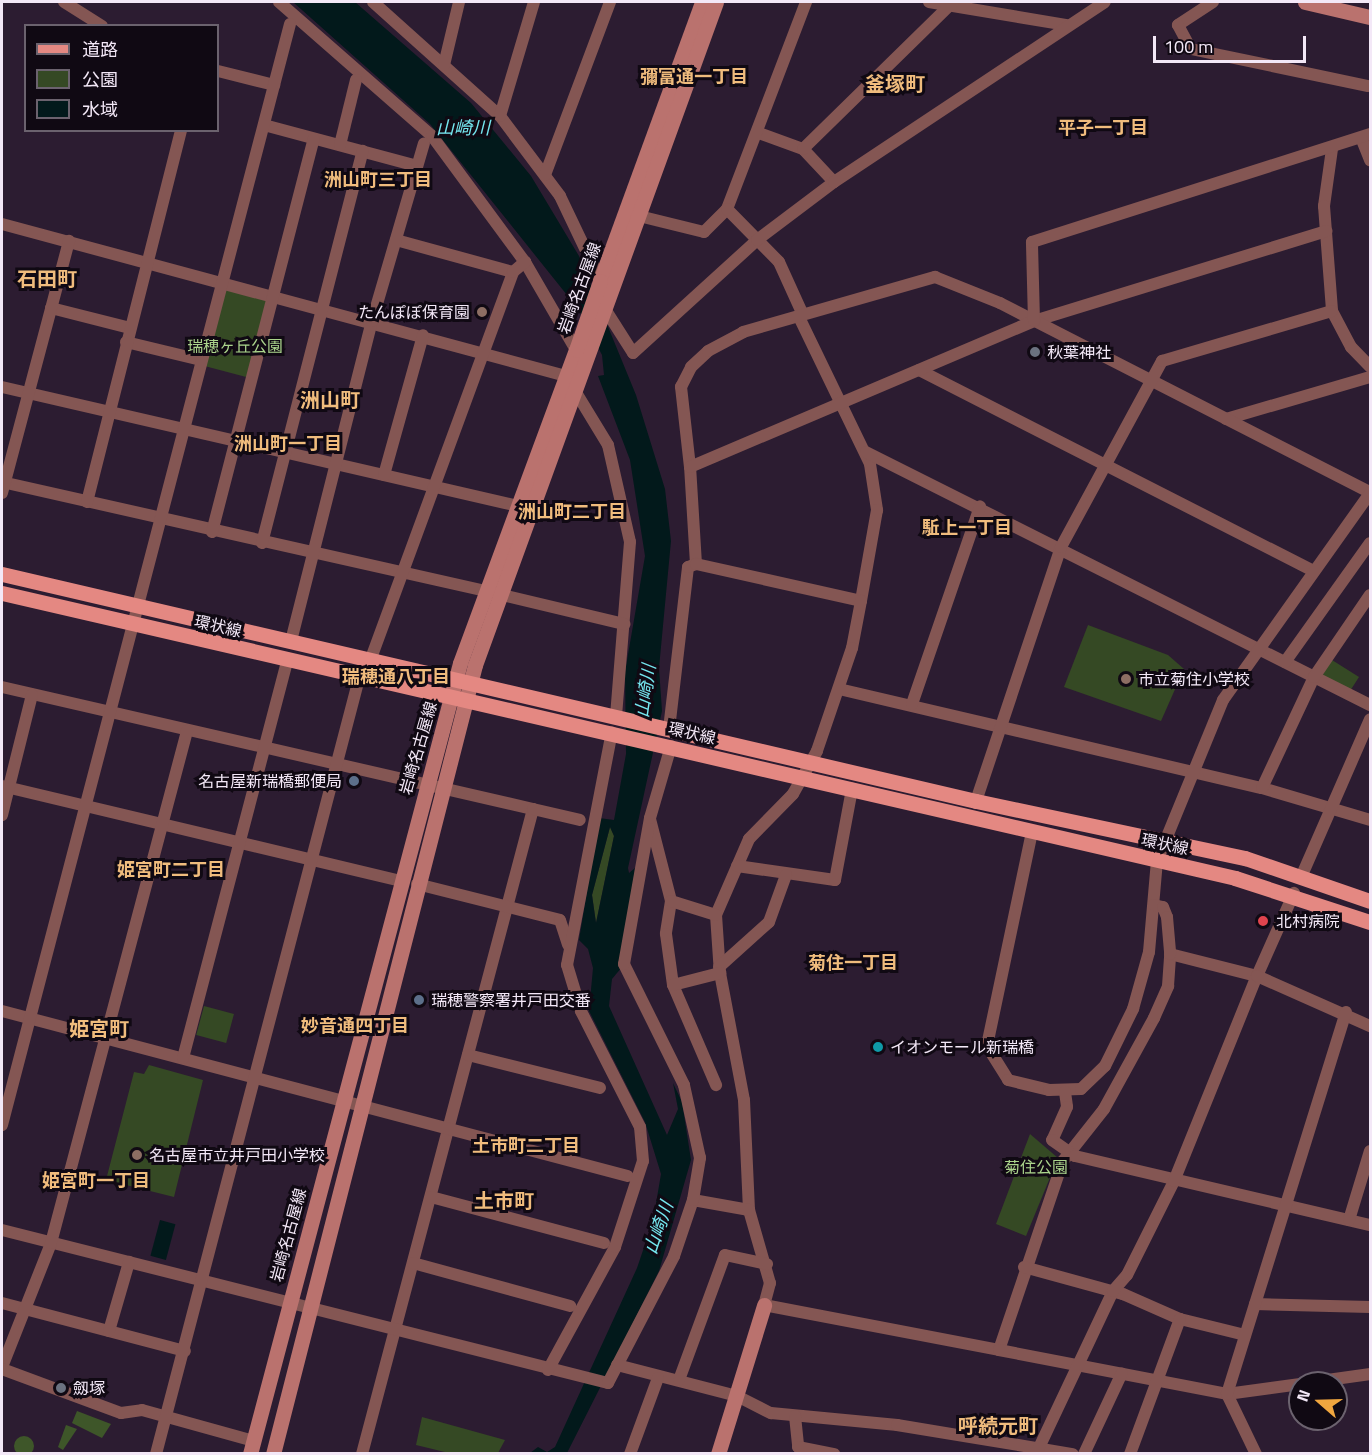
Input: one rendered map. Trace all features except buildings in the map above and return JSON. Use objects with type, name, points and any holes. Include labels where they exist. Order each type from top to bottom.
[{"type":"main road","name":"岩崎名古屋線","points":[[252,1447],[426,785],[493,592],[518,506],[702,2]]},
{"type":"main road","name":"岩崎名古屋線","points":[[493,592],[575,389],[716,2]]},
{"type":"main road","points":[[1305,2],[1371,17]]},
{"type":"main road","name":"環状線","points":[[2,574],[370,661],[614,733],[1294,893],[1371,922]]},
{"type":"main road","name":"環状線","points":[[2,593],[287,661],[619,717],[1302,875],[1371,901]]},
{"type":"main road","name":"岩崎名古屋線","points":[[273,1454],[442,786],[461,689]]},
{"type":"main road","points":[[718,1454],[738,1396],[764,1305]]},
{"type":"street","points":[[64,2],[99,24]]},
{"type":"street","points":[[279,2],[432,136],[525,262],[576,350]]},
{"type":"street","points":[[373,2],[500,116],[545,175],[600,281]]},
{"type":"street","points":[[444,65],[459,2]]},
{"type":"street","points":[[500,116],[534,2]]},
{"type":"street","points":[[545,175],[610,2]]},
{"type":"street","points":[[639,216],[704,232],[727,209],[759,133],[806,2]]},
{"type":"street","points":[[929,2],[952,3],[1066,25]]},
{"type":"street","points":[[605,309],[633,353],[758,240],[834,182],[1066,25],[1105,2]]},
{"type":"street","points":[[1213,2],[1178,25],[1191,49],[1370,84]]},
{"type":"street","points":[[803,149],[952,3]]},
{"type":"street","points":[[2,1125],[131,624],[290,24]]},
{"type":"street","points":[[219,71],[274,85]]},
{"type":"street","points":[[340,145],[356,80]]},
{"type":"street","points":[[264,125],[417,166]]},
{"type":"street","points":[[87,501],[180,132]]},
{"type":"street","points":[[759,133],[803,149],[834,182]]},
{"type":"street","points":[[1034,321],[1032,242],[1366,137],[1371,160]]},
{"type":"street","points":[[212,532],[314,138]]},
{"type":"street","points":[[291,641],[316,555],[372,321],[424,143]]},
{"type":"street","points":[[1332,149],[1324,193],[1332,311],[1351,347],[1371,367]]},
{"type":"street","points":[[262,543],[363,151]]},
{"type":"street","points":[[727,209],[758,240],[792,283],[801,316],[839,403],[866,452],[877,510],[861,601],[839,689],[811,762],[793,794],[749,839],[716,915],[719,970],[744,1101],[748,1210],[767,1264],[770,1283],[764,1305],[1227,1394],[1288,1386]]},
{"type":"street","points":[[2,224],[484,351],[566,376],[608,445],[618,474],[630,542],[619,717]]},
{"type":"street","points":[[690,467],[1034,321],[1326,231]]},
{"type":"street","points":[[396,240],[513,272]]},
{"type":"street","points":[[69,241],[2,486],[87,501],[212,532],[493,592],[624,624]]},
{"type":"street","points":[[370,661],[513,272],[525,262]]},
{"type":"street","points":[[696,564],[690,467],[681,394],[691,367],[724,340],[935,277],[1034,321],[1371,493],[1257,647],[1223,700],[1192,772],[1167,843],[1157,861],[1154,905],[1144,971],[1122,1036],[1094,1082],[1065,1092],[1008,1080],[987,1046],[1032,832]]},
{"type":"street","points":[[51,308],[130,328]]},
{"type":"street","points":[[976,801],[1061,547],[1162,362],[1332,311]]},
{"type":"street","points":[[384,475],[423,335]]},
{"type":"street","points":[[126,342],[201,360]]},
{"type":"street","points":[[919,370],[1313,571]]},
{"type":"street","points":[[1226,418],[1371,377]]},
{"type":"street","points":[[2,387],[518,506]]},
{"type":"street","points":[[866,452],[980,506],[1371,705]]},
{"type":"street","points":[[912,704],[980,506]]},
{"type":"street","points":[[1285,662],[1371,543]]},
{"type":"street","points":[[669,729],[688,567],[696,564],[861,601]]},
{"type":"street","points":[[1262,788],[1314,677],[1371,595]]},
{"type":"street","points":[[183,1058],[287,661]]},
{"type":"street","points":[[156,1454],[204,1281],[360,675]]},
{"type":"street","points":[[2,687],[426,785],[442,786],[580,820]]},
{"type":"street","points":[[839,689],[912,704],[1262,788],[1333,806],[1371,820]]},
{"type":"street","points":[[2,815],[5,787],[32,695]]},
{"type":"street","points":[[1302,875],[1371,719]]},
{"type":"street","points":[[187,731],[51,1243],[28,1311],[2,1368],[121,1413],[142,1410],[252,1447]]},
{"type":"street","points":[[551,1371],[615,1248],[643,1161],[640,1127],[581,1011],[567,965],[568,946],[614,733]]},
{"type":"street","points":[[2,1230],[395,1332],[604,1382],[617,1365],[664,1278],[693,1200],[700,1158],[695,1119],[624,964],[650,818],[666,745]]},
{"type":"street","points":[[5,787],[400,881]]},
{"type":"street","points":[[737,866],[786,875],[835,880],[852,789]]},
{"type":"street","points":[[362,1454],[533,809]]},
{"type":"street","points":[[650,818],[671,902],[666,934],[673,985],[716,1085]]},
{"type":"street","points":[[673,985],[719,970],[769,922],[786,875]]},
{"type":"street","points":[[417,884],[560,920],[568,946]]},
{"type":"street","points":[[1036,1450],[1113,1291],[1127,1275],[1174,1181],[1257,976],[1294,893]]},
{"type":"street","points":[[671,902],[716,915]]},
{"type":"street","points":[[999,1350],[1024,1267],[1068,1152],[1104,1109],[1165,997],[1170,954],[1167,916],[1163,907],[1154,905]]},
{"type":"street","points":[[1170,954],[1257,976],[1346,1012],[1371,1026]]},
{"type":"street","points":[[2,1011],[628,1176]]},
{"type":"street","points":[[1256,1454],[1227,1394],[1346,1012]]},
{"type":"street","points":[[468,1055],[600,1088]]},
{"type":"street","points":[[1065,1092],[1067,1107],[1052,1140],[1068,1152],[1174,1181],[1371,1225]]},
{"type":"street","points":[[1348,1220],[1371,1151]]},
{"type":"street","points":[[431,1197],[604,1243]]},
{"type":"street","points":[[693,1200],[748,1210]]},
{"type":"street","points":[[679,1380],[725,1255],[767,1264]]},
{"type":"street","points":[[109,1331],[129,1262]]},
{"type":"street","points":[[413,1263],[570,1306]]},
{"type":"street","points":[[1024,1267],[1113,1291],[1180,1319],[1245,1335]]},
{"type":"street","points":[[2,1303],[185,1351]]},
{"type":"street","points":[[1255,1304],[1371,1307]]},
{"type":"street","points":[[1130,1454],[1160,1381],[1180,1319]]},
{"type":"street","points":[[617,1365],[658,1378],[679,1380],[738,1396],[771,1413],[1073,1454]]},
{"type":"street","points":[[1084,1454],[1122,1373]]},
{"type":"street","points":[[1348,1376],[1370,1373]]},
{"type":"street","points":[[630,1454],[658,1378]]},
{"type":"street","points":[[795,1416],[798,1447],[834,1454]]},
{"type":"green space","name":"瑞穂ヶ丘公園","points":[[227,286],[271,298],[250,378],[206,366]]},
{"type":"green space","points":[[1088,625],[1168,655],[1184,669],[1161,721],[1064,687]]},
{"type":"green space","points":[[1332,660],[1359,677],[1350,691],[1321,677]]},
{"type":"green space","points":[[610,827],[614,836],[596,923],[592,895]]},
{"type":"green space","points":[[204,1006],[234,1014],[226,1043],[196,1035]]},
{"type":"green space","points":[[149,1065],[203,1080],[174,1197],[106,1180],[134,1072],[144,1074]]},
{"type":"green space","name":"菊住公園","points":[[1030,1134],[1058,1158],[1026,1236],[996,1224]]},
{"type":"green space","points":[[77,1411],[111,1424],[102,1438],[72,1423]]},
{"type":"green space","points":[[422,1417],[505,1440],[498,1453],[449,1453],[416,1445]]},
{"type":"green space","points":[[66,1425],[77,1429],[63,1450],[58,1447]]},
{"type":"green space","points":[[24,1436],[31,1439],[34,1446],[31,1453],[24,1456],[17,1453],[14,1446],[17,1439]]},
{"type":"water","name":"山崎川","points":[[293,2],[355,2],[471,103],[531,176],[579,256],[636,395],[665,489],[671,541],[659,668],[662,711],[628,868],[629,873],[635,868],[622,967],[612,979],[609,1006],[667,1135],[678,1109],[673,1083],[682,1102],[691,1160],[659,1271],[567,1453],[530,1453],[538,1447],[547,1452],[555,1447],[637,1268],[653,1221],[661,1174],[645,1122],[589,1011],[593,968],[588,949],[579,940],[599,818],[614,820],[626,754],[625,672],[645,556],[630,460],[598,376],[604,375],[602,355],[579,310],[430,124]],"holes":[[[610,827],[614,836],[596,923],[592,895]]]},
{"type":"water","points":[[160,1220],[175,1224],[166,1260],[150,1256]]},
{"type":"place","name":"たんぽぽ保育園","points":[[482,312]]},
{"type":"place","name":"秋葉神社","points":[[1035,352]]},
{"type":"place","name":"市立菊住小学校","points":[[1126,679]]},
{"type":"place","name":"名古屋新瑞橋郵便局","points":[[354,781]]},
{"type":"place","name":"北村病院","points":[[1263,921]]},
{"type":"place","name":"瑞穂警察署井戸田交番","points":[[419,1000]]},
{"type":"place","name":"イオンモール新瑞橋","points":[[878,1047]]},
{"type":"place","name":"名古屋市立井戸田小学校","points":[[137,1155]]},
{"type":"place","name":"劔塚","points":[[61,1388]]},
{"type":"district","name":"彌富通一丁目","points":[[694,77]]},
{"type":"district","name":"釜塚町","points":[[895,83]]},
{"type":"district","name":"平子一丁目","points":[[1103,128]]},
{"type":"district","name":"洲山町三丁目","points":[[378,180]]},
{"type":"district","name":"石田町","points":[[47,278]]},
{"type":"district","name":"洲山町","points":[[330,399]]},
{"type":"district","name":"洲山町一丁目","points":[[288,444]]},
{"type":"district","name":"洲山町二丁目","points":[[572,512]]},
{"type":"district","name":"駈上一丁目","points":[[967,528]]},
{"type":"district","name":"瑞穂通八丁目","points":[[396,677]]},
{"type":"district","name":"姫宮町二丁目","points":[[171,870]]},
{"type":"district","name":"菊住一丁目","points":[[853,963]]},
{"type":"district","name":"妙音通四丁目","points":[[355,1026]]},
{"type":"district","name":"姫宮町","points":[[99,1028]]},
{"type":"district","name":"土市町二丁目","points":[[526,1146]]},
{"type":"district","name":"姫宮町一丁目","points":[[96,1181]]},
{"type":"district","name":"土市町","points":[[504,1200]]},
{"type":"district","name":"呼続元町","points":[[998,1425]]}]
